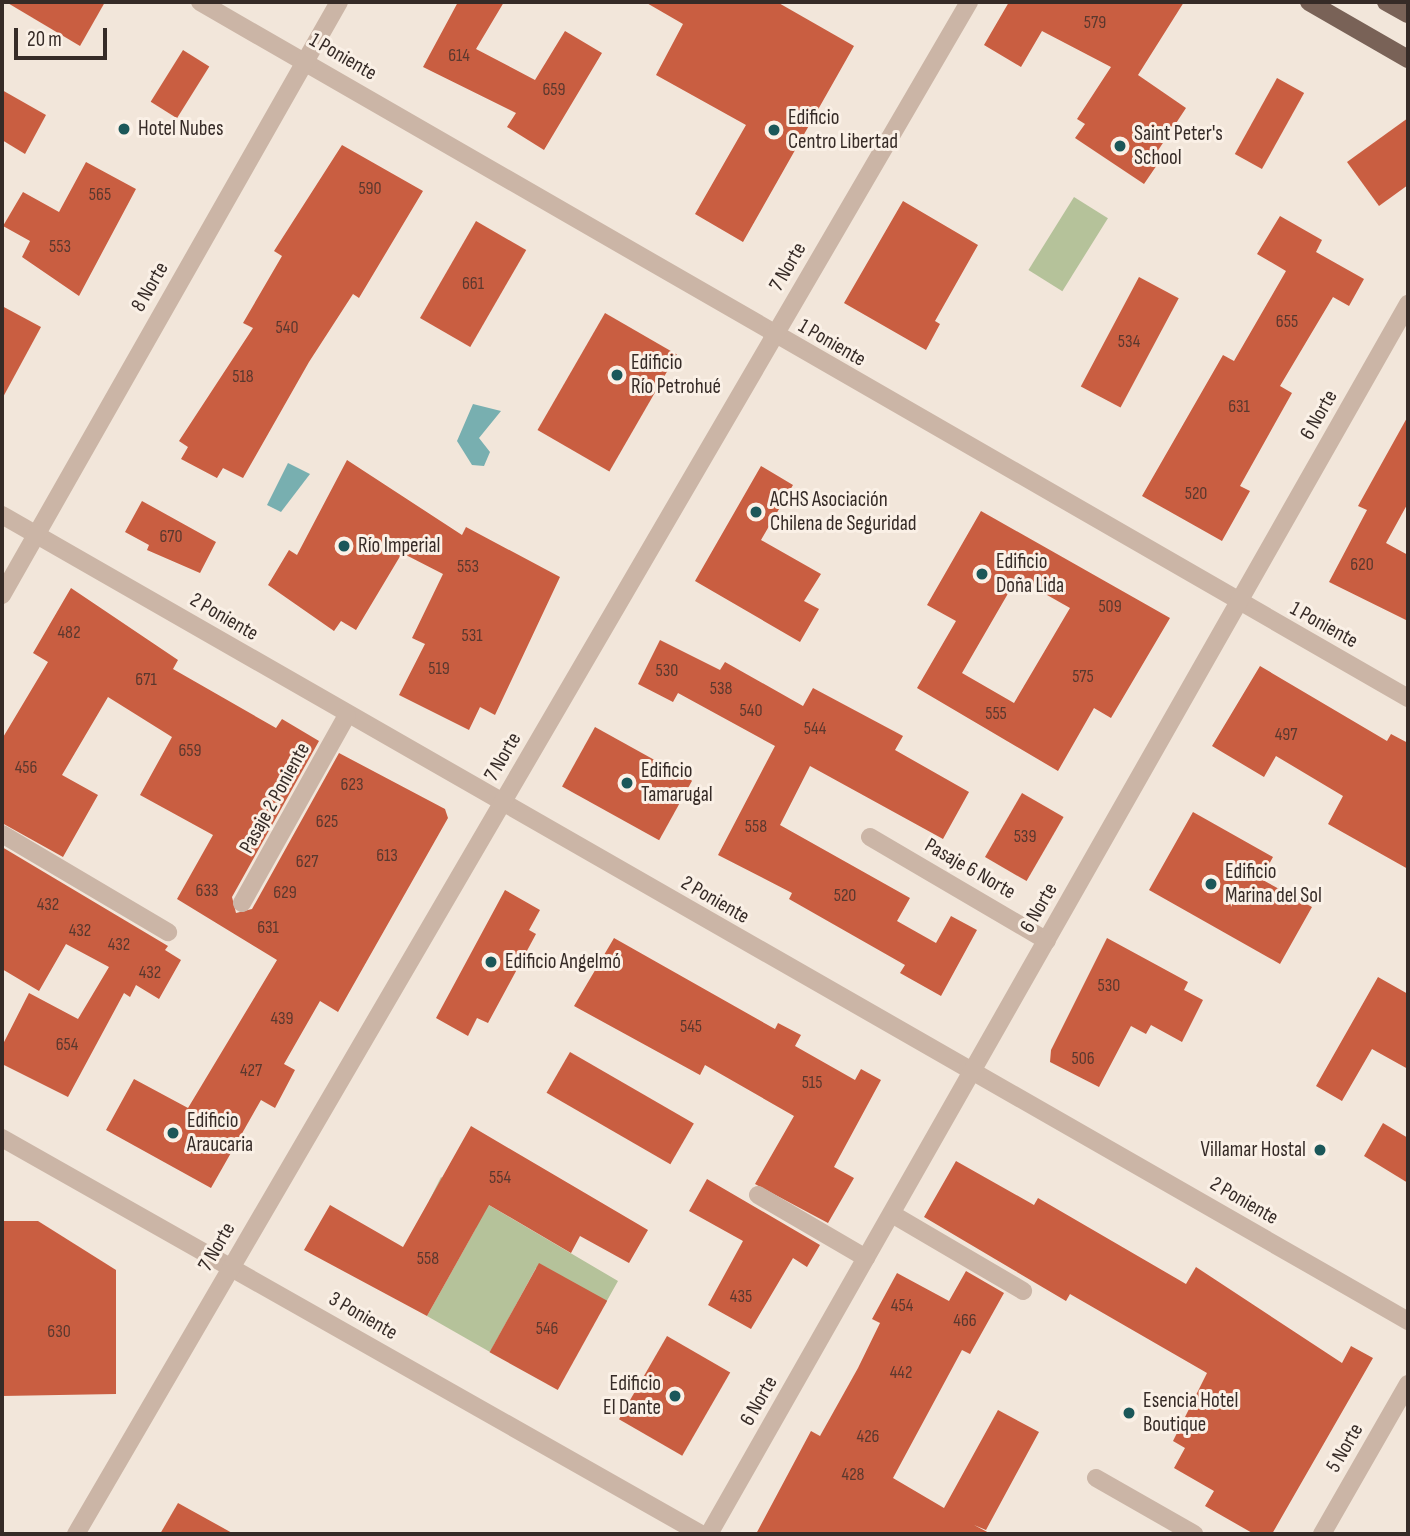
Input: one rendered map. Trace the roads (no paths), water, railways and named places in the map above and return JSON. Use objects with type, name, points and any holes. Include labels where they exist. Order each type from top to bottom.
[{"type":"main road","points":[[1309,2],[1408,59]]},
{"type":"main road","points":[[1386,2],[1408,14]]},
{"type":"street","name":"1 Poniente","points":[[200,2],[305,60],[774,336],[1238,604],[1408,698]]},
{"type":"street","name":"8 Norte","points":[[2,595],[339,2]]},
{"type":"street","name":"7 Norte","points":[[76,1534],[969,2]]},
{"type":"street","name":"6 Norte","points":[[709,1534],[1408,304]]},
{"type":"street","name":"2 Poniente","points":[[2,516],[1408,1321]]},
{"type":"street","name":"Pasaje 2 Poniente","points":[[242,903],[348,715]]},
{"type":"street","points":[[2,834],[168,932]]},
{"type":"street","name":"Pasaje 6 Norte","points":[[870,837],[1047,940]]},
{"type":"street","name":"3 Poniente","points":[[2,1138],[701,1534]]},
{"type":"street","points":[[758,1195],[866,1258]]},
{"type":"street","points":[[892,1213],[1023,1291]]},
{"type":"street","name":"5 Norte","points":[[1322,1534],[1408,1384]]},
{"type":"street","points":[[1096,1478],[1194,1534]]},
{"type":"water","points":[[473,404],[501,411],[479,438],[490,452],[484,466],[472,465],[457,441]]},
{"type":"water","points":[[288,463],[310,474],[281,512],[267,505]]},
{"type":"place","name":"Hotel Nubes","points":[[124,129]]},
{"type":"place","name":"Edificio Centro Libertad","points":[[774,130]]},
{"type":"place","name":"Saint Peter's School","points":[[1120,146]]},
{"type":"place","name":"Edificio Río Petrohué","points":[[617,375]]},
{"type":"place","name":"ACHS Asociación Chilena de Seguridad","points":[[756,512]]},
{"type":"place","name":"Río Imperial","points":[[344,546]]},
{"type":"place","name":"Edificio Doña Lida","points":[[982,574]]},
{"type":"place","name":"Edificio Tamarugal","points":[[627,783]]},
{"type":"place","name":"Edificio Marina del Sol","points":[[1211,884]]},
{"type":"place","name":"Edificio Angelmó","points":[[491,962]]},
{"type":"place","name":"Edificio Araucaria","points":[[173,1133]]},
{"type":"place","name":"Villamar Hostal","points":[[1320,1150]]},
{"type":"place","name":"Edificio El Dante","points":[[675,1396]]},
{"type":"place","name":"Esencia Hotel Boutique","points":[[1129,1413]]}]
